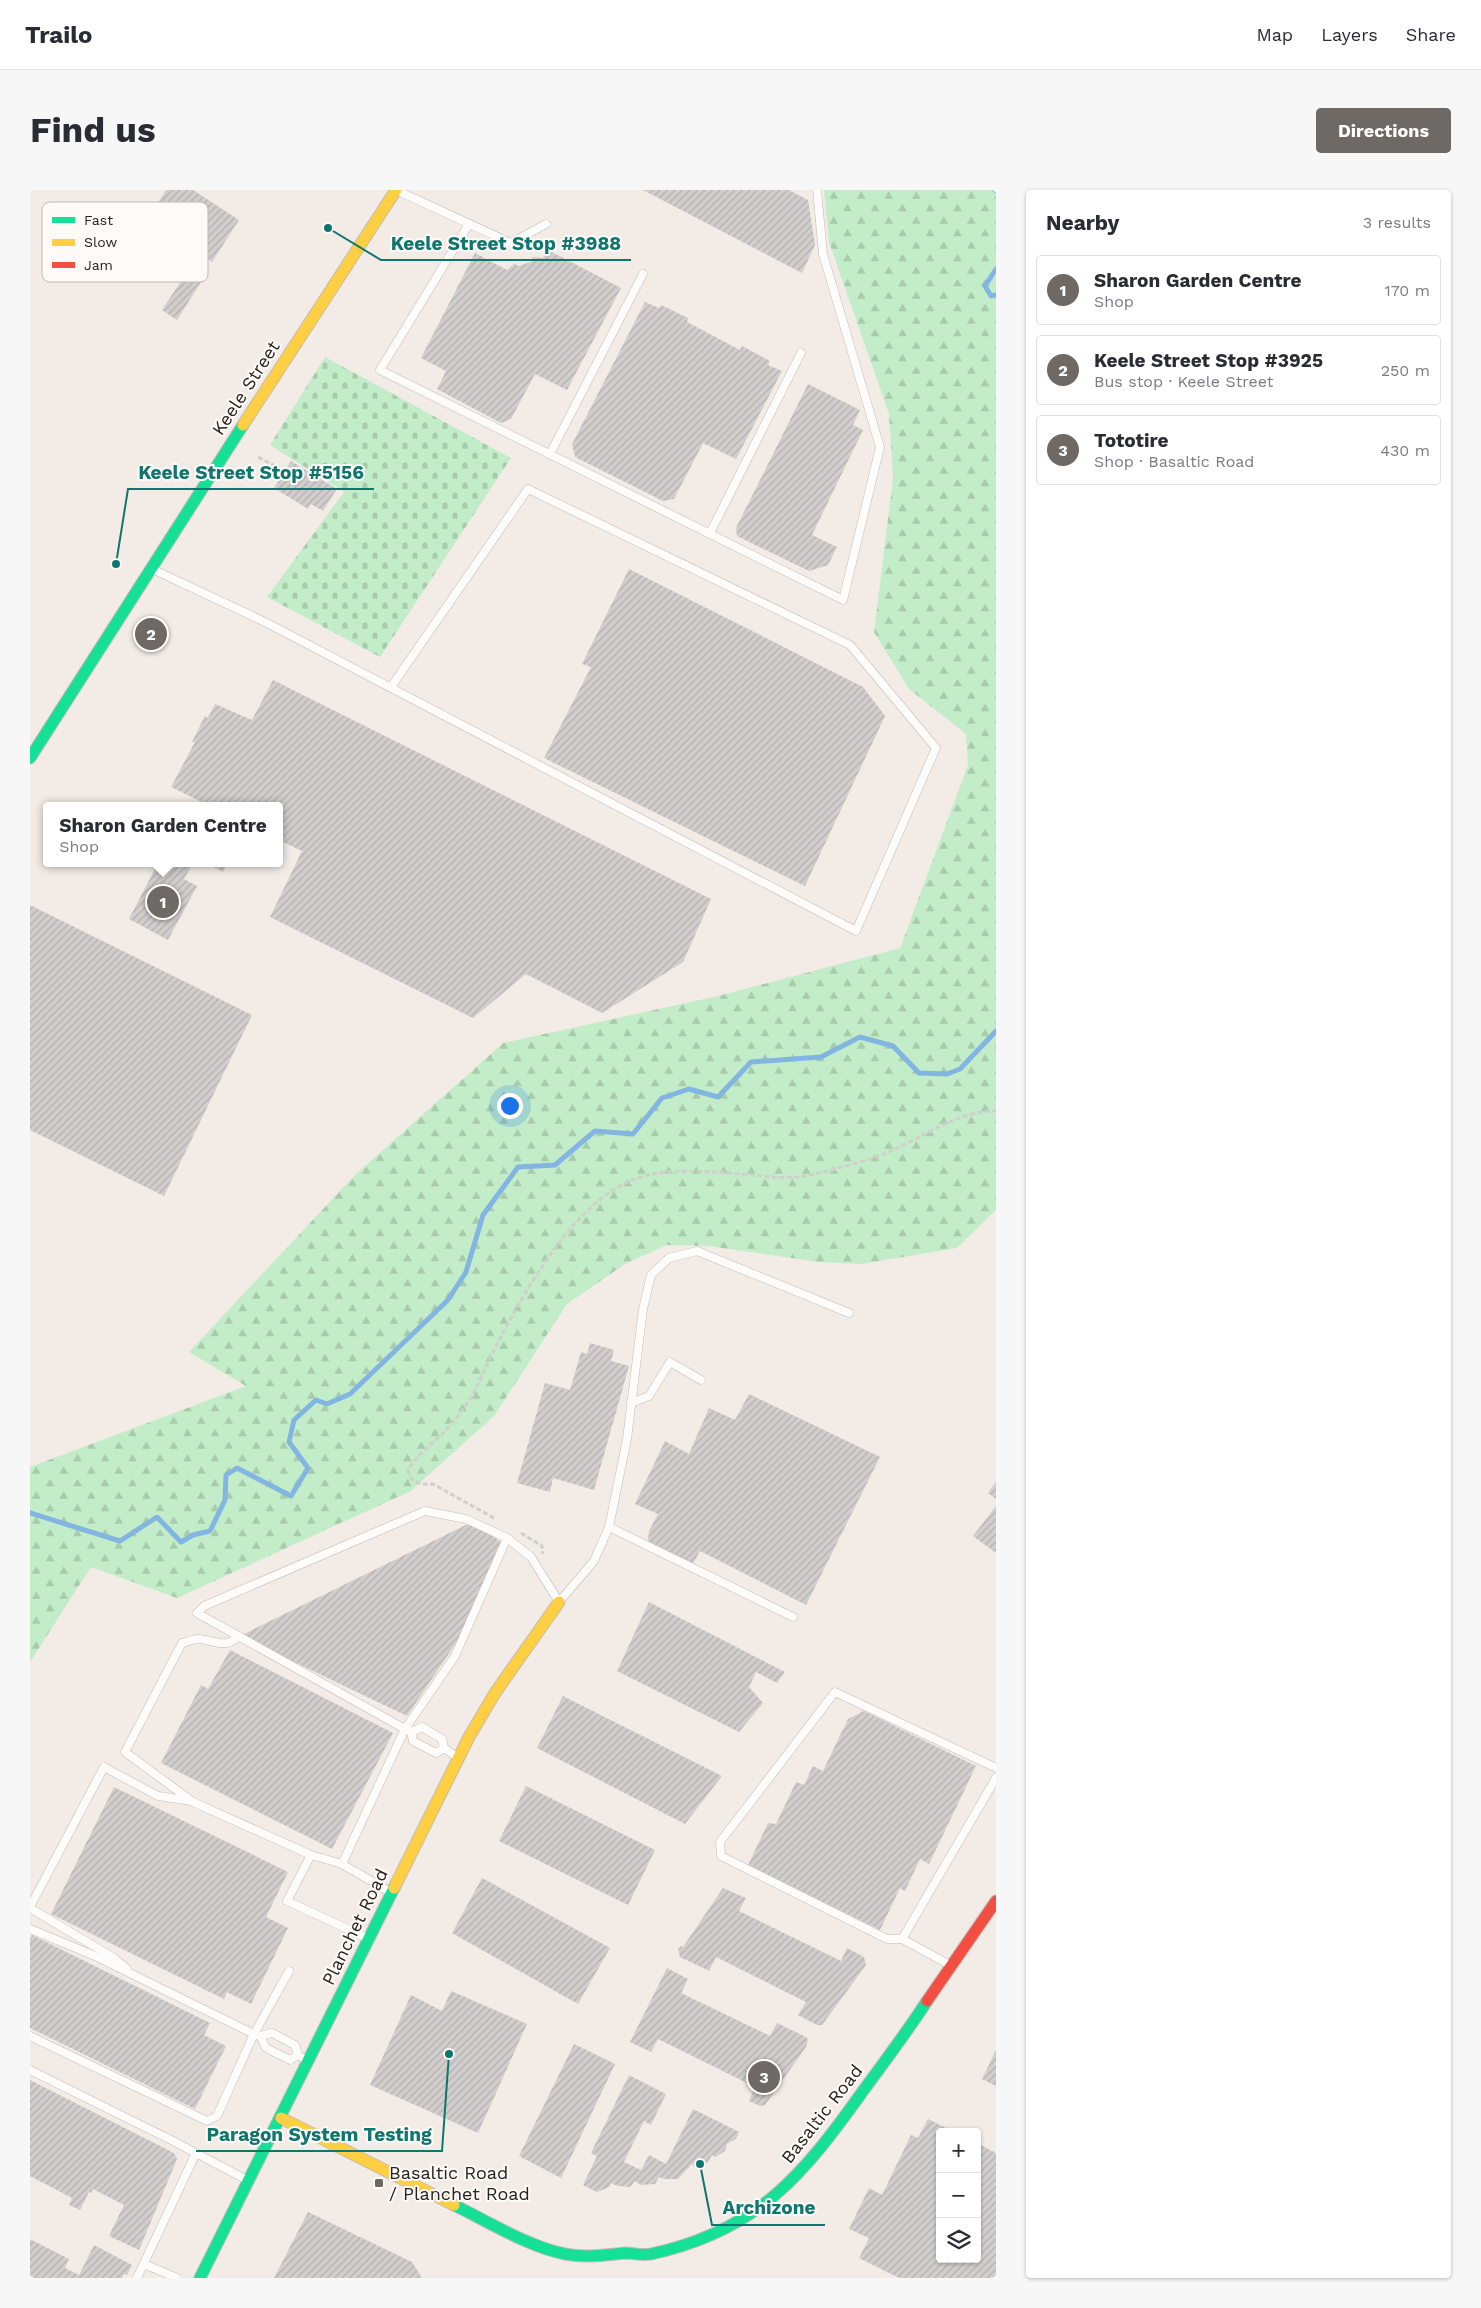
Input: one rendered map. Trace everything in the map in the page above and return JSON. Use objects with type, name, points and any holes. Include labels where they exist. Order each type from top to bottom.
[{"type":"street","name":"Keele Street","points":[[30,758],[150,568],[396,190]]},
{"type":"street","name":"Planchet Road","points":[[200,2278],[281,2118],[458,1757],[487,1705],[559,1602]]},
{"type":"street","name":"Basaltic Road","points":[[281,2118],[520,2238],[564,2254],[597,2257],[627,2253],[648,2255],[693,2242],[724,2230],[782,2191],[828,2140],[915,2020],[950,1965],[996,1901]]},
{"type":"lane","points":[[396,190],[511,243],[546,224]]},
{"type":"lane","points":[[469,224],[380,370],[843,600],[880,447],[823,254],[817,190]]},
{"type":"lane","points":[[550,454],[643,274]]},
{"type":"lane","points":[[710,534],[801,353]]},
{"type":"lane","points":[[150,568],[265,622],[391,688],[856,931],[936,748],[850,645],[528,489],[391,688]]},
{"type":"lane","points":[[444,1748],[436,1753],[413,1741],[408,1730],[197,1613],[204,1606],[425,1511],[466,1519],[507,1538],[531,1556],[559,1602],[594,1561],[609,1527],[627,1439],[644,1309],[651,1275],[669,1258],[697,1251],[849,1313]]},
{"type":"lane","points":[[631,1403],[649,1396],[670,1362],[701,1380]]},
{"type":"lane","points":[[609,1527],[793,1617]]},
{"type":"lane","points":[[342,1864],[408,1730],[455,1656],[507,1538]]},
{"type":"lane","points":[[239,1636],[232,1643],[221,1644],[196,1638],[182,1643],[125,1752],[193,1802],[311,1855],[342,1864],[391,1893]]},
{"type":"lane","points":[[950,1965],[902,1939],[888,1939],[720,1856],[720,1842],[834,1692],[996,1768]]},
{"type":"lane","points":[[408,1730],[422,1727],[442,1739],[444,1748],[458,1757]]},
{"type":"lane","points":[[138,1978],[114,1958],[30,1907],[104,1767],[158,1796],[193,1802]]},
{"type":"lane","points":[[902,1939],[996,1778]]},
{"type":"lane","points":[[311,1855],[288,1901],[369,1939]]},
{"type":"lane","points":[[30,1929],[257,2035],[272,2034],[280,2037],[295,2045],[298,2055],[308,2062]]},
{"type":"lane","points":[[30,2036],[206,2121],[217,2116],[289,1971]]},
{"type":"lane","points":[[257,2035],[266,2048],[290,2060],[298,2055]]},
{"type":"lane","points":[[30,2070],[249,2181]]},
{"type":"lane","points":[[137,2278],[196,2153]]},
{"type":"lane","points":[[144,2264],[177,2278]]},
{"type":"path","points":[[258,457],[281,469]]},
{"type":"path","points":[[415,1482],[409,1477],[408,1470],[411,1464],[443,1433],[472,1395],[518,1306],[548,1258],[572,1226],[616,1188],[635,1179],[665,1174],[702,1172],[782,1179],[810,1175],[889,1151],[973,1113],[996,1112]]},
{"type":"green space","points":[[824,190],[996,190],[996,1210],[957,1248],[862,1264],[818,1262],[709,1246],[667,1245],[625,1264],[567,1304],[494,1416],[411,1491],[177,1598],[91,1567],[30,1662],[30,1467],[246,1386],[189,1352],[356,1174],[503,1043],[718,996],[900,948],[968,765],[966,734],[909,689],[874,632],[893,479],[889,414],[829,242]]},
{"type":"green space","points":[[325,357],[511,458],[380,657],[267,597],[344,492],[270,445]]},
{"type":"building","points":[[166,190],[193,190],[239,220],[212,262],[208,259],[208,202],[158,202]]},
{"type":"building","points":[[643,190],[789,190],[808,200],[815,245],[802,273]]},
{"type":"building","points":[[546,249],[621,288],[567,390],[535,374],[511,419],[501,423],[437,389],[446,371],[421,358],[475,253],[507,270],[515,263],[518,266],[531,262],[533,257],[543,258]]},
{"type":"building","points":[[180,282],[201,282],[177,320],[162,310]]},
{"type":"building","points":[[645,302],[659,308],[661,305],[688,318],[687,322],[740,350],[742,346],[770,361],[768,365],[782,371],[736,459],[703,443],[674,499],[663,501],[575,457],[572,444]]},
{"type":"building","points":[[808,384],[860,410],[853,425],[863,430],[812,535],[837,547],[828,565],[809,571],[737,536],[736,528]]},
{"type":"building","points":[[291,461],[337,489],[323,511],[311,504],[308,509],[274,488]]},
{"type":"building","points":[[629,569],[863,687],[885,716],[805,886],[544,758],[591,667],[582,664]]},
{"type":"building","points":[[273,680],[711,899],[683,962],[602,1013],[526,974],[473,1018],[270,917],[302,851],[283,842],[283,802],[202,802],[171,787],[195,742],[192,742],[205,716],[208,718],[215,704],[252,720]]},
{"type":"building","points":[[156,867],[191,867],[184,879],[197,886],[168,940],[129,919]]},
{"type":"building","points":[[214,867],[226,867],[223,872]]},
{"type":"building","points":[[30,905],[252,1015],[164,1196],[30,1130]]},
{"type":"building","points":[[590,1343],[614,1350],[611,1361],[629,1366],[594,1490],[553,1478],[550,1492],[517,1483],[545,1383],[570,1390],[581,1352],[587,1354]]},
{"type":"building","points":[[749,1394],[880,1457],[806,1605],[700,1551],[692,1565],[648,1541],[649,1531],[658,1514],[635,1504],[665,1441],[689,1454],[709,1408],[735,1420]]},
{"type":"building","points":[[996,1482],[996,1499],[988,1493]]},
{"type":"building","points":[[996,1506],[996,1553],[973,1536]]},
{"type":"building","points":[[472,1522],[501,1542],[460,1637],[407,1716],[240,1636]]},
{"type":"building","points":[[649,1602],[785,1672],[777,1683],[756,1672],[749,1687],[763,1703],[739,1732],[617,1671]]},
{"type":"building","points":[[230,1650],[393,1733],[332,1849],[161,1763],[201,1685],[208,1689]]},
{"type":"building","points":[[563,1696],[722,1776],[685,1824],[537,1748]]},
{"type":"building","points":[[864,1711],[976,1766],[929,1864],[920,1859],[905,1891],[900,1888],[880,1930],[748,1865],[768,1823],[776,1824],[796,1782],[804,1785],[813,1766],[823,1771],[848,1719]]},
{"type":"building","points":[[526,1786],[655,1850],[628,1905],[499,1841]]},
{"type":"building","points":[[114,1787],[288,1872],[266,1917],[288,1928],[251,2004],[227,1992],[224,1999],[51,1914]]},
{"type":"building","points":[[482,1878],[610,1948],[578,2004],[452,1933]]},
{"type":"building","points":[[723,1888],[746,1898],[739,1911],[841,1961],[847,1948],[864,1957],[866,1965],[822,2025],[817,2025],[798,2015],[806,2002],[716,1957],[709,1971],[680,1957],[678,1949],[681,1946],[683,1947]]},
{"type":"building","points":[[32,1935],[210,2023],[204,2035],[226,2046],[195,2109],[30,2028],[30,1939]]},
{"type":"building","points":[[667,1968],[688,1979],[681,1993],[770,2036],[777,2023],[806,2037],[808,2040],[806,2047],[765,2105],[760,2106],[749,2101],[755,2087],[658,2039],[651,2052],[630,2042]]},
{"type":"building","points":[[451,1991],[527,2024],[478,2133],[370,2085],[411,1995],[442,2011]]},
{"type":"building","points":[[574,2044],[615,2064],[561,2178],[519,2156]]},
{"type":"building","points":[[996,2050],[996,2086],[982,2079]]},
{"type":"building","points":[[629,2075],[666,2094],[651,2125],[644,2121],[624,2162],[641,2170],[649,2155],[666,2164],[693,2109],[739,2132],[736,2139],[727,2144],[725,2151],[715,2157],[712,2155],[708,2162],[697,2169],[692,2164],[678,2179],[659,2177],[655,2184],[641,2185],[635,2181],[630,2187],[611,2183],[609,2187],[597,2192],[583,2185],[597,2156],[591,2153]]},
{"type":"building","points":[[30,2080],[174,2153],[177,2159],[139,2250],[109,2236],[124,2205],[93,2189],[91,2193],[89,2192],[80,2210],[69,2205],[72,2198],[30,2176]]},
{"type":"building","points":[[928,2119],[946,2128],[936,2128],[936,2263],[981,2263],[981,2145],[996,2153],[996,2278],[899,2278],[859,2258],[869,2238],[849,2229],[869,2188],[882,2195],[911,2135],[918,2138]]},
{"type":"building","points":[[308,2212],[412,2262],[422,2278],[274,2278]]},
{"type":"building","points":[[30,2239],[69,2259],[65,2268],[79,2275],[94,2245],[132,2265],[127,2275],[124,2274],[122,2278],[30,2278]]},
{"type":"waterway","points":[[996,269],[985,286],[991,296],[996,295]]},
{"type":"waterway","points":[[30,1513],[120,1541],[157,1517],[181,1542],[193,1535],[210,1531],[225,1500],[226,1475],[237,1468],[291,1496],[308,1468],[289,1442],[294,1420],[316,1400],[327,1404],[350,1394],[448,1300],[466,1272],[483,1215],[518,1167],[555,1165],[595,1131],[633,1134],[662,1098],[689,1089],[718,1097],[751,1062],[821,1057],[860,1037],[893,1046],[919,1073],[947,1074],[960,1069],[996,1031]]},
{"type":"traffic: fast","points":[[30,758],[243,425]]},
{"type":"traffic: fast","points":[[200,2278],[394,1888]]},
{"type":"traffic: fast","points":[[454,2205],[537,2246],[551,2251],[580,2256],[625,2253],[648,2255],[688,2244],[721,2231],[775,2195],[820,2149],[927,2001]]},
{"type":"traffic: slow","points":[[243,425],[396,190]]},
{"type":"traffic: slow","points":[[394,1888],[469,1737],[495,1693],[559,1602]]},
{"type":"traffic: slow","points":[[281,2118],[454,2205]]},
{"type":"traffic: jam","points":[[927,2001],[996,1901]]},
{"type":"place","name":"Keele Street Stop #3988","points":[[328,228]]},
{"type":"place","name":"Keele Street Stop #5156","points":[[116,564]]},
{"type":"place","name":"Keele Street Stop #3925","points":[[151,634]]},
{"type":"place","name":"Sharon Garden Centre","points":[[163,902]]},
{"type":"place","name":"Paragon System Testing","points":[[449,2054]]},
{"type":"place","name":"Tototire","points":[[764,2077]]},
{"type":"place","name":"Archizone","points":[[700,2164]]},
{"type":"place","name":"Basaltic Road / Planchet Road","points":[[379,2183]]}]
